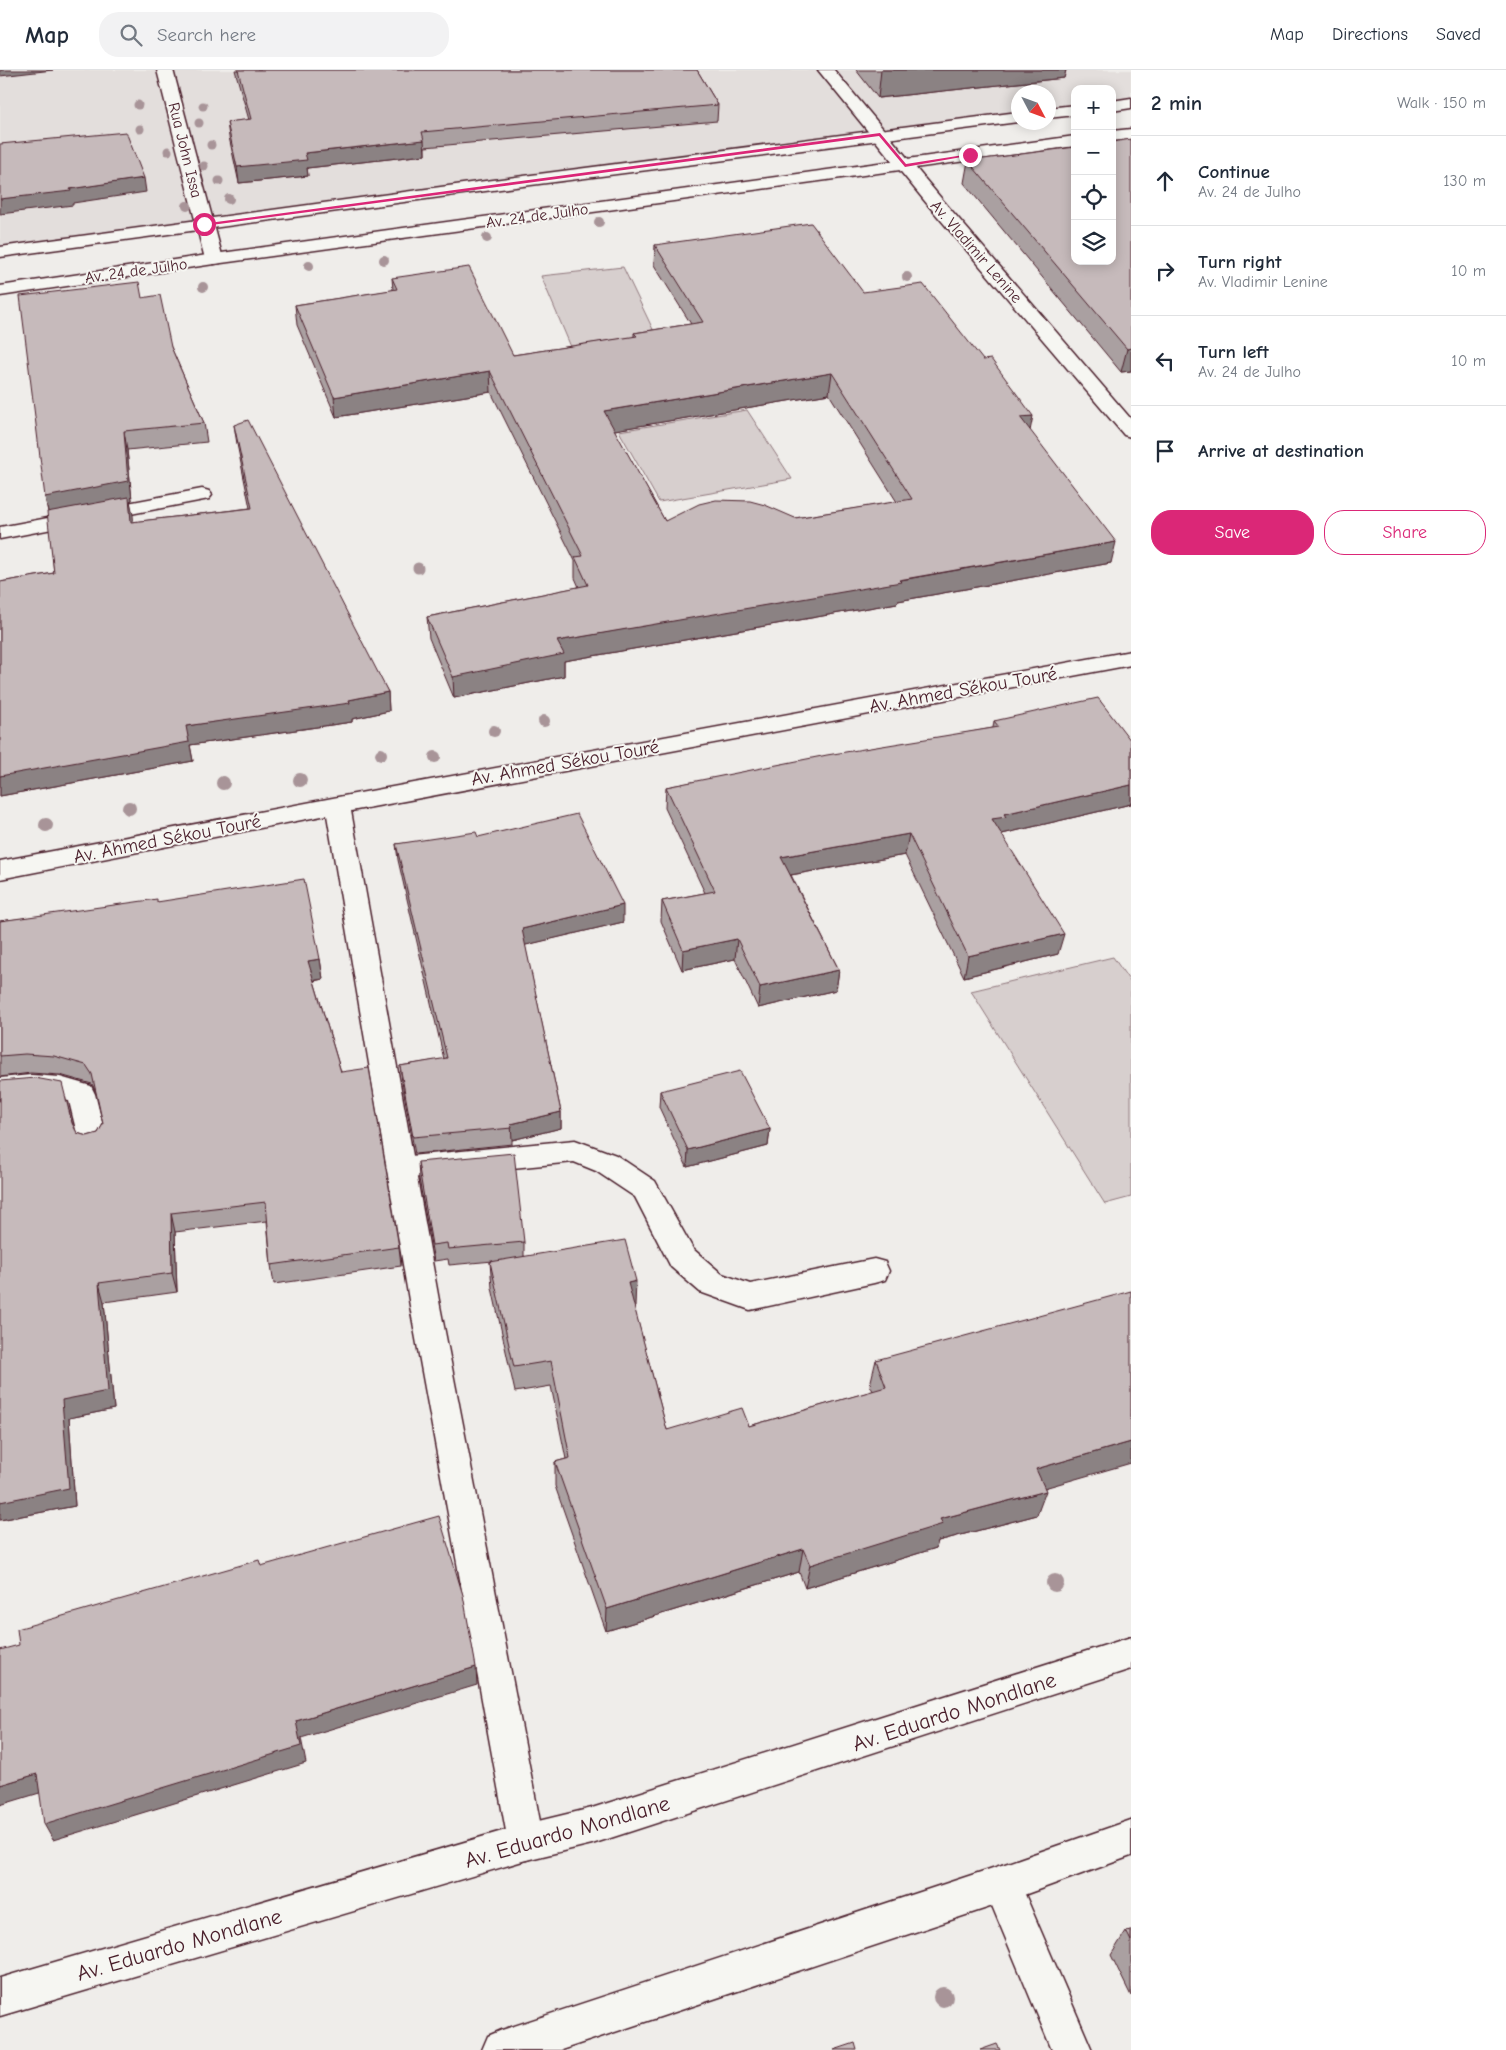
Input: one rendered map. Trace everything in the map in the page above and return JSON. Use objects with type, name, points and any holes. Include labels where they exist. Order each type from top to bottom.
[{"type":"main road","name":"Rua John Issa","points":[[164,70],[179,119],[214,259]]},
{"type":"main road","name":"Av. Vladimir Lenine","points":[[826,70],[1131,431]]},
{"type":"main road","points":[[1116,105],[1131,103]]},
{"type":"main road","points":[[1056,112],[1071,110]]},
{"type":"main road","name":"Av. 24 de Julho","points":[[0,252],[1011,118]]},
{"type":"main road","points":[[1116,136],[1131,134]]},
{"type":"main road","name":"Av. 24 de Julho","points":[[0,291],[214,259],[1071,142]]},
{"type":"main road","points":[[0,533],[202,495]]},
{"type":"main road","name":"Av. Ahmed Sékou Touré","points":[[0,870],[338,804],[1131,658]]},
{"type":"main road","points":[[338,804],[400,1168],[526,1842]]},
{"type":"main road","points":[[0,1089],[37,1084],[64,1088],[81,1094],[93,1142]]},
{"type":"main road","points":[[400,1168],[575,1152],[606,1163],[645,1189],[682,1258],[711,1283],[750,1297],[874,1271]]},
{"type":"main road","name":"Av. Eduardo Mondlane","points":[[0,1997],[526,1842],[592,1826],[1131,1654]]},
{"type":"main road","points":[[502,2050],[1002,1884],[1131,1838]]},
{"type":"main road","points":[[1002,1884],[1072,2050]]},
{"type":"shaded area","points":[[0,70],[1131,70],[1131,101],[1116,103],[1116,85],[1071,85],[1071,109],[1056,111],[1056,85],[1011,85],[1011,117],[0,256]]},
{"type":"shaded area","points":[[623,267],[660,344],[574,354],[541,276]]},
{"type":"shaded area","points":[[747,410],[792,479],[659,502],[619,431]]},
{"type":"shaded area","points":[[1113,957],[1131,983],[1131,1197],[1105,1204],[971,991]]},
{"type":"building","points":[[238,70],[697,70],[718,105],[422,132],[424,140],[305,153],[307,160],[237,167],[227,122],[251,119]]},
{"type":"building","points":[[126,132],[144,178],[70,189],[71,191],[0,199],[0,144]]},
{"type":"building","points":[[1131,139],[1131,348],[1127,349],[968,161],[1071,148],[1071,265],[1116,265],[1116,141]]},
{"type":"building","points":[[811,223],[863,292],[923,284],[983,360],[991,359],[1033,416],[1020,417],[1116,542],[899,580],[901,582],[557,641],[564,654],[453,677],[427,617],[588,585],[575,557],[583,556],[490,371],[334,397],[295,305],[397,289],[392,278],[469,267],[513,355],[637,336],[634,333],[703,322],[655,245]],"holes":[[[832,373],[912,499],[795,518],[765,505],[750,501],[716,500],[699,504],[665,521],[604,411]]]},
{"type":"building","points":[[139,282],[142,298],[160,295],[171,347],[204,423],[124,431],[128,481],[45,497],[20,296]]},
{"type":"building","points":[[248,420],[388,692],[349,700],[350,703],[186,726],[189,742],[0,776],[0,582],[54,573],[47,512],[129,497],[131,522],[252,508],[234,425]]},
{"type":"building","points":[[1098,698],[1131,741],[1131,785],[1004,814],[1006,817],[992,819],[1064,934],[968,956],[909,834],[781,857],[839,970],[760,987],[737,939],[683,950],[662,901],[715,891],[666,787],[827,755],[999,727],[994,721]]},
{"type":"building","points":[[577,814],[623,905],[522,929],[561,1112],[511,1124],[512,1128],[413,1137],[400,1066],[447,1058],[396,844],[476,832],[478,837]]},
{"type":"building","points":[[304,879],[320,959],[308,961],[341,1072],[369,1068],[399,1247],[271,1265],[266,1202],[171,1213],[172,1273],[99,1283],[108,1391],[62,1400],[69,1488],[0,1502],[0,1081],[35,1078],[62,1083],[72,1123],[77,1133],[87,1136],[98,1133],[103,1124],[92,1074],[86,1065],[54,1056],[25,1054],[0,1056],[0,921],[157,899],[157,902]]},
{"type":"building","points":[[740,1071],[770,1129],[688,1150],[660,1091]]},
{"type":"building","points":[[514,1153],[524,1242],[448,1249],[447,1243],[432,1245],[418,1162]]},
{"type":"building","points":[[625,1240],[636,1281],[628,1283],[667,1430],[742,1408],[749,1426],[886,1387],[876,1360],[1131,1291],[1131,1442],[1036,1469],[1046,1491],[940,1519],[943,1524],[810,1565],[803,1549],[607,1609],[555,1462],[570,1458],[551,1361],[514,1367],[490,1262]]},
{"type":"building","points":[[439,1516],[463,1595],[476,1667],[296,1721],[301,1746],[44,1824],[37,1774],[0,1785],[0,1650],[19,1645],[17,1629],[259,1560],[261,1566]]},
{"type":"building","points":[[1131,1930],[1131,1941],[1126,1931]]},
{"type":"building","points":[[855,2043],[857,2050],[834,2050]]},
{"type":"building","points":[[997,2044],[1000,2050],[980,2050]]},
{"type":"route","points":[[204,224],[880,134],[905,165],[970,155]]}]
